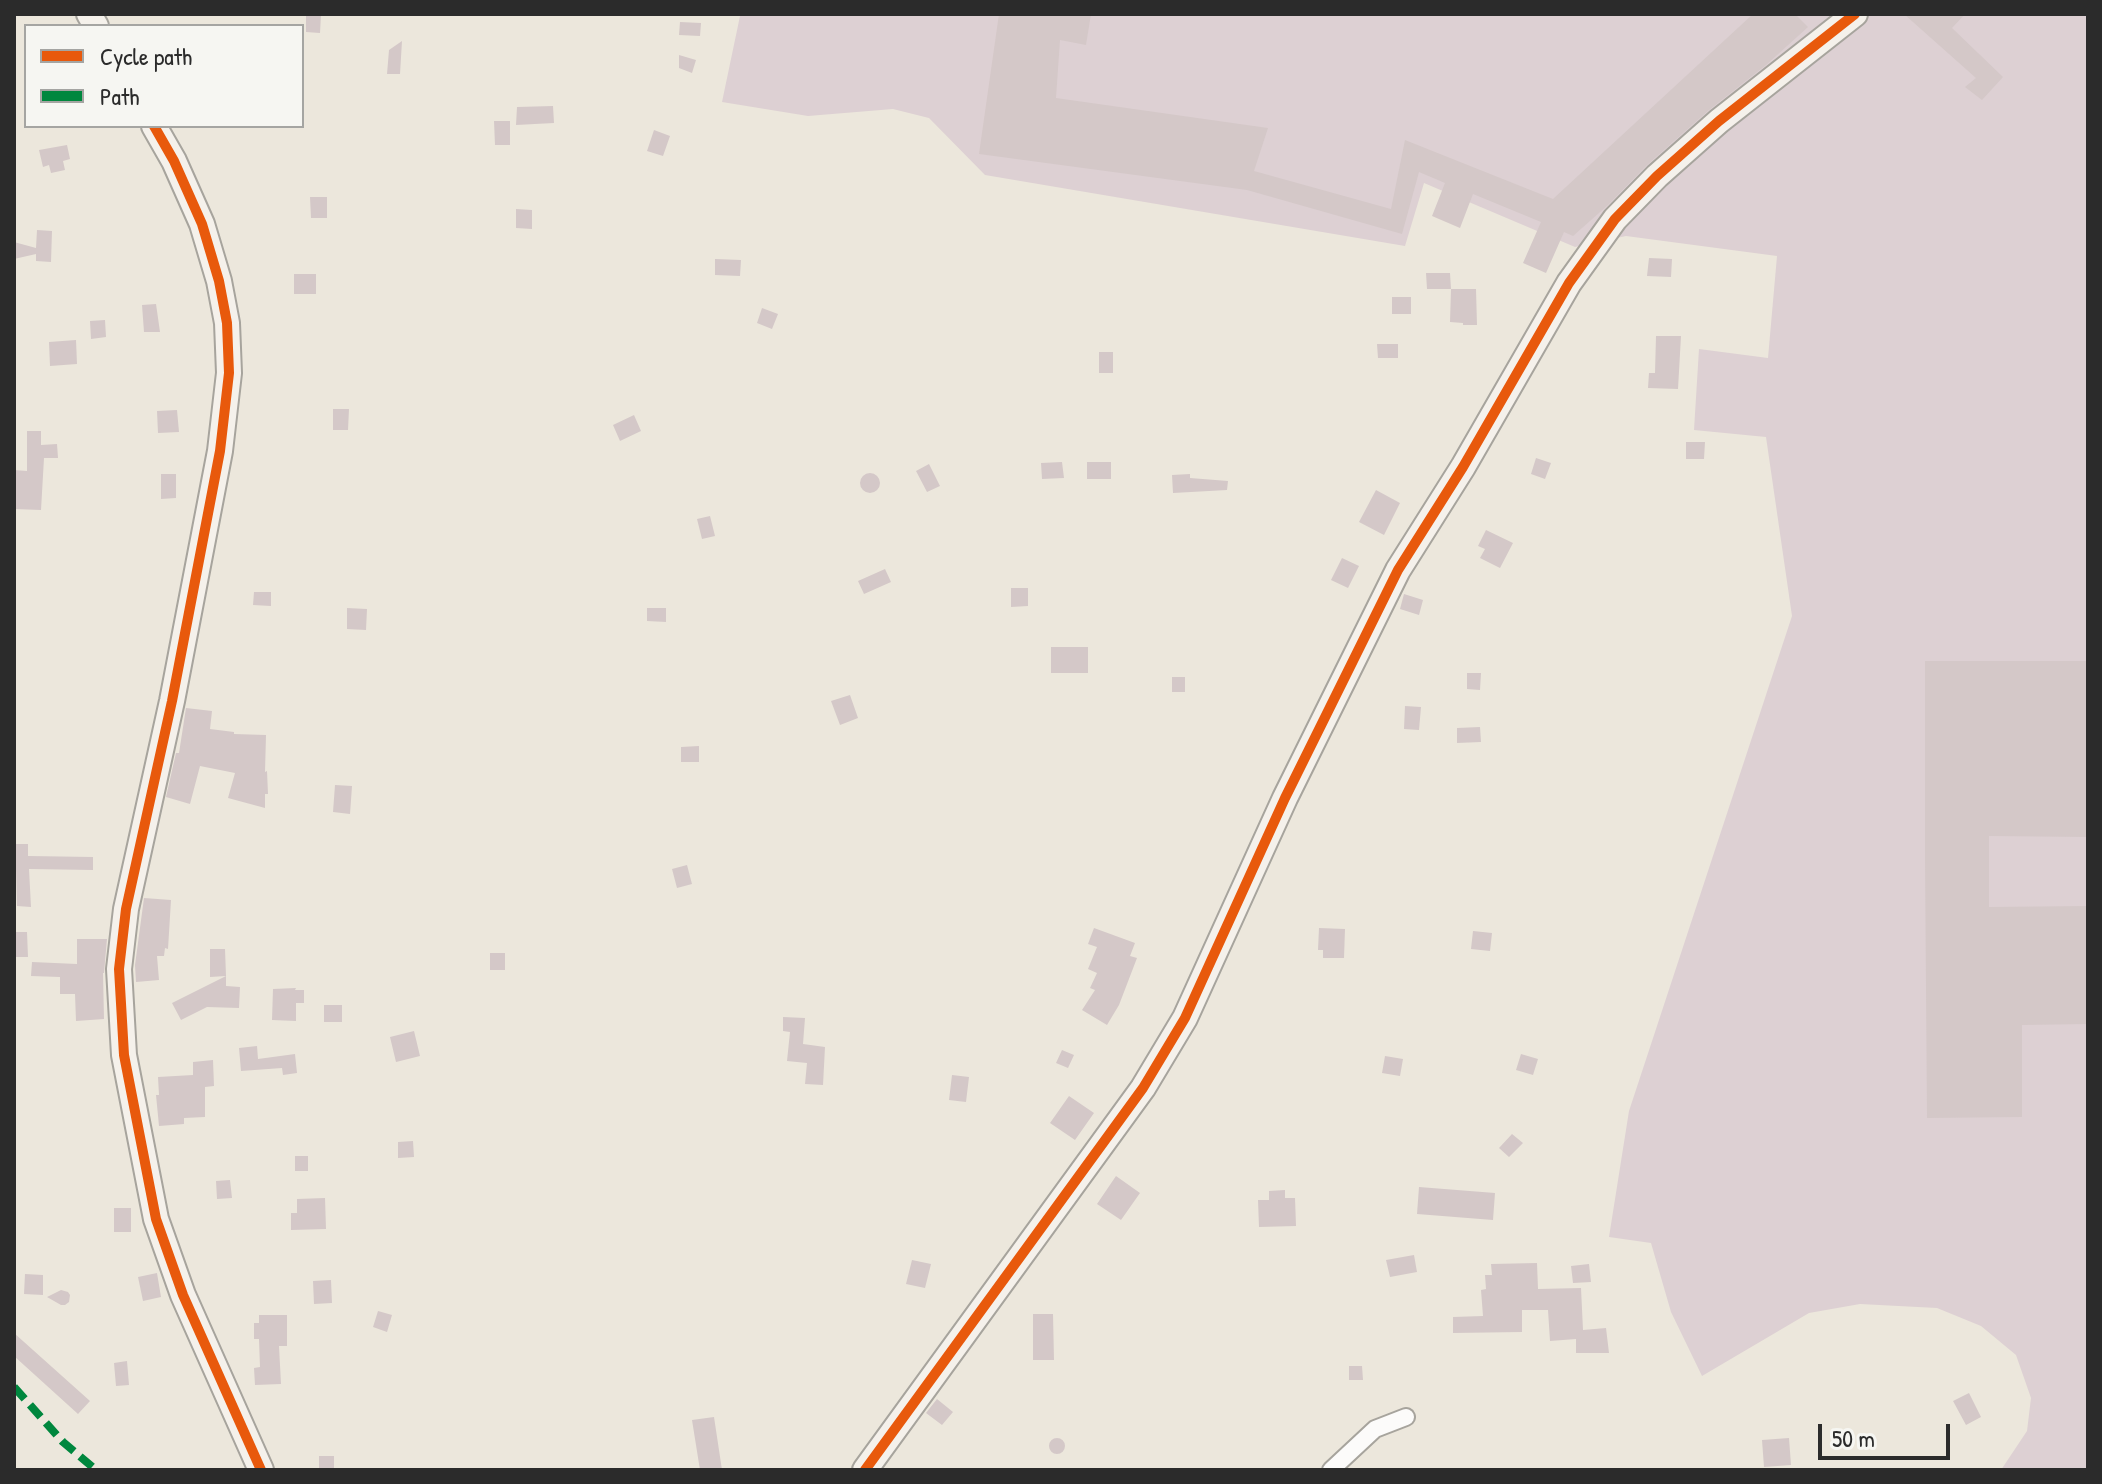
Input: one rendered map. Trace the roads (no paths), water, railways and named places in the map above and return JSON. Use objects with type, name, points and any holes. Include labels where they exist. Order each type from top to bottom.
[{"type":"street","points":[[865,1470],[1143,1088],[1185,1018],[1285,798],[1398,570],[1463,467],[1569,283],[1615,219],[1657,176],[1719,121],[1855,14]]},
{"type":"street","points":[[155,128],[174,161],[202,224],[219,281],[227,323],[229,373],[220,451],[172,701],[126,909],[119,969],[124,1055],[156,1219],[183,1295],[261,1470]]},
{"type":"street","points":[[1331,1470],[1375,1429],[1406,1417]]}]
